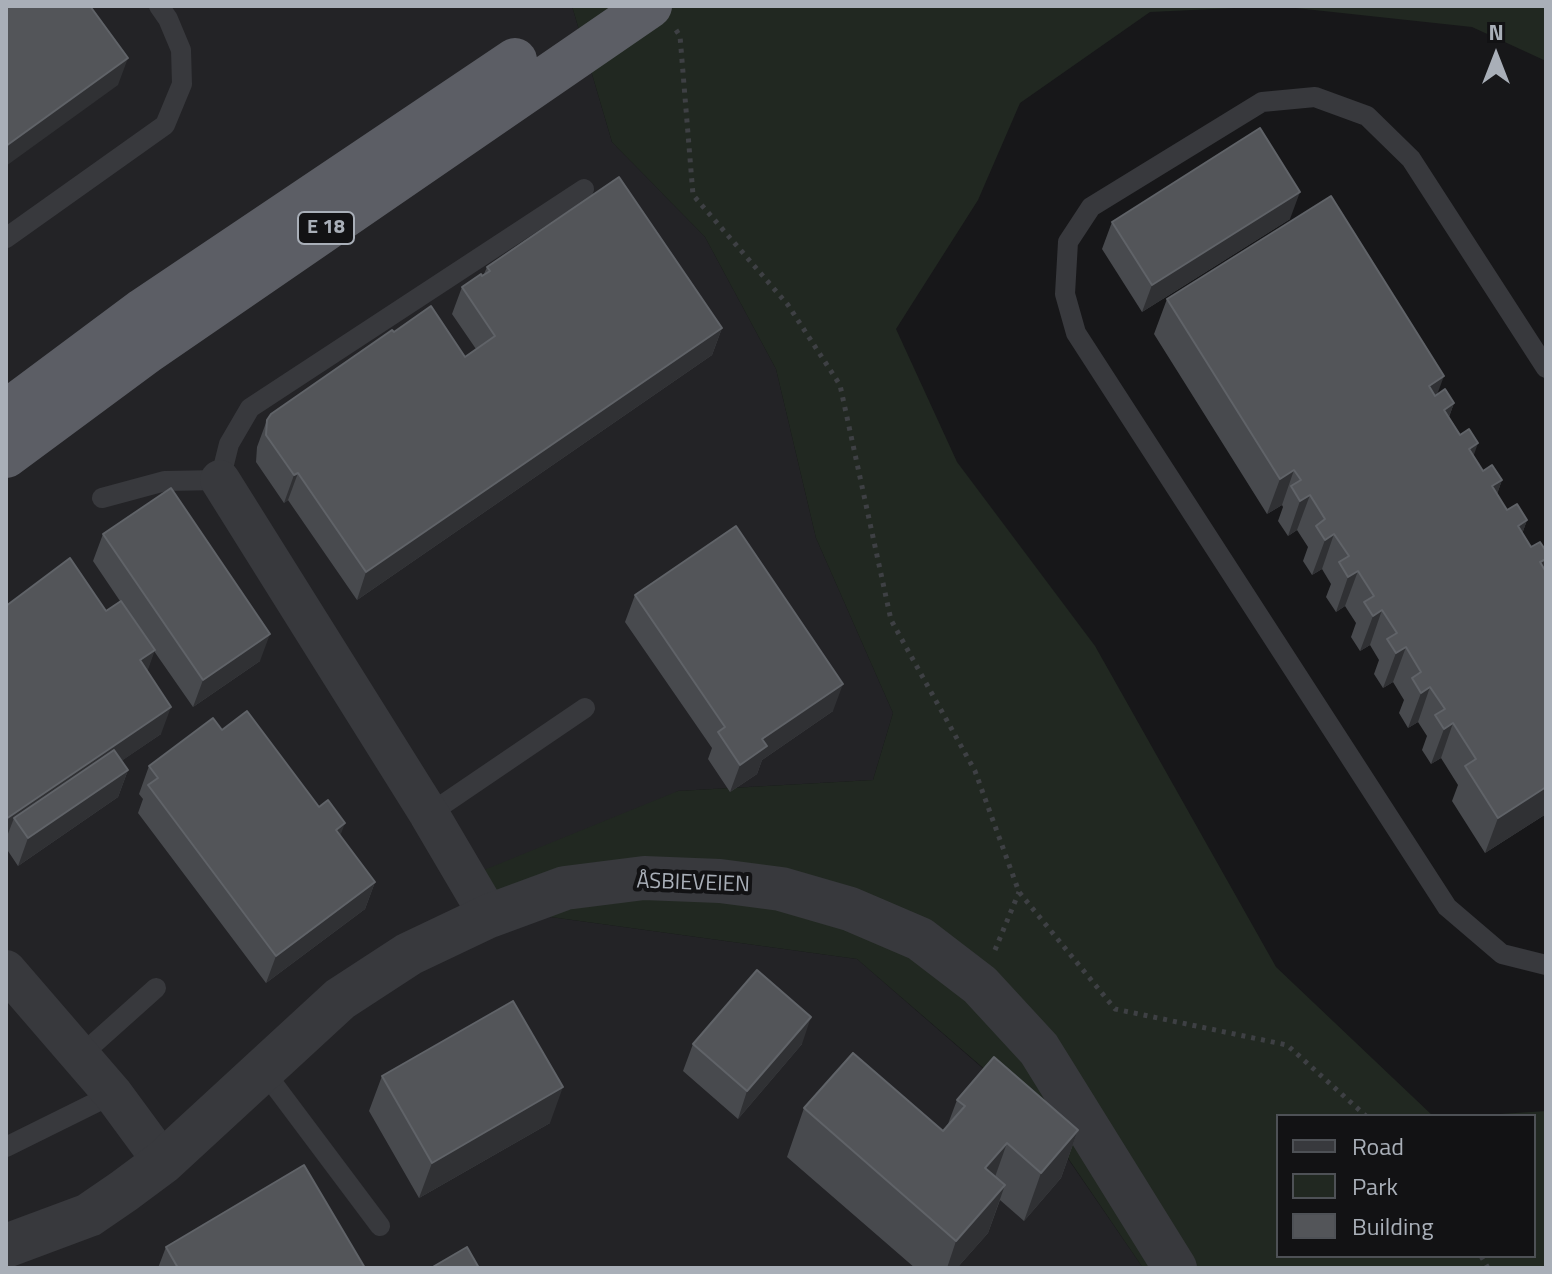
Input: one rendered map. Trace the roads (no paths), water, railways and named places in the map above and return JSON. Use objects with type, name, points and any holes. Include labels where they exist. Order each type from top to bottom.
[{"type":"highway","name":"E 18","points":[[6,412],[143,310],[597,6]]},
{"type":"highway","name":"E 18","points":[[6,456],[148,351],[650,6]]},
{"type":"street","points":[[220,480],[429,814],[489,916]]},
{"type":"street","name":"ÅSBIEVEIEN","points":[[6,1246],[89,1215],[163,1162],[340,999],[409,954],[489,916],[565,888],[644,878],[720,881],[781,889],[850,909],[920,939],[980,985],[1039,1049],[1175,1268]]},
{"type":"street","points":[[6,970],[113,1094],[163,1162]]},
{"type":"lane","points":[[6,238],[165,125],[182,84],[181,50],[159,6]]},
{"type":"lane","points":[[1546,368],[1411,159],[1367,116],[1315,97],[1262,102],[1091,207],[1068,242],[1065,294],[1076,333],[1447,907],[1502,954],[1546,965]]},
{"type":"lane","points":[[102,498],[165,481],[220,480],[229,444],[250,408],[584,189]]},
{"type":"lane","points":[[429,814],[585,708]]},
{"type":"lane","points":[[80,1056],[156,988]]},
{"type":"lane","points":[[263,1070],[380,1226]]},
{"type":"lane","points":[[6,1147],[113,1094]]}]
